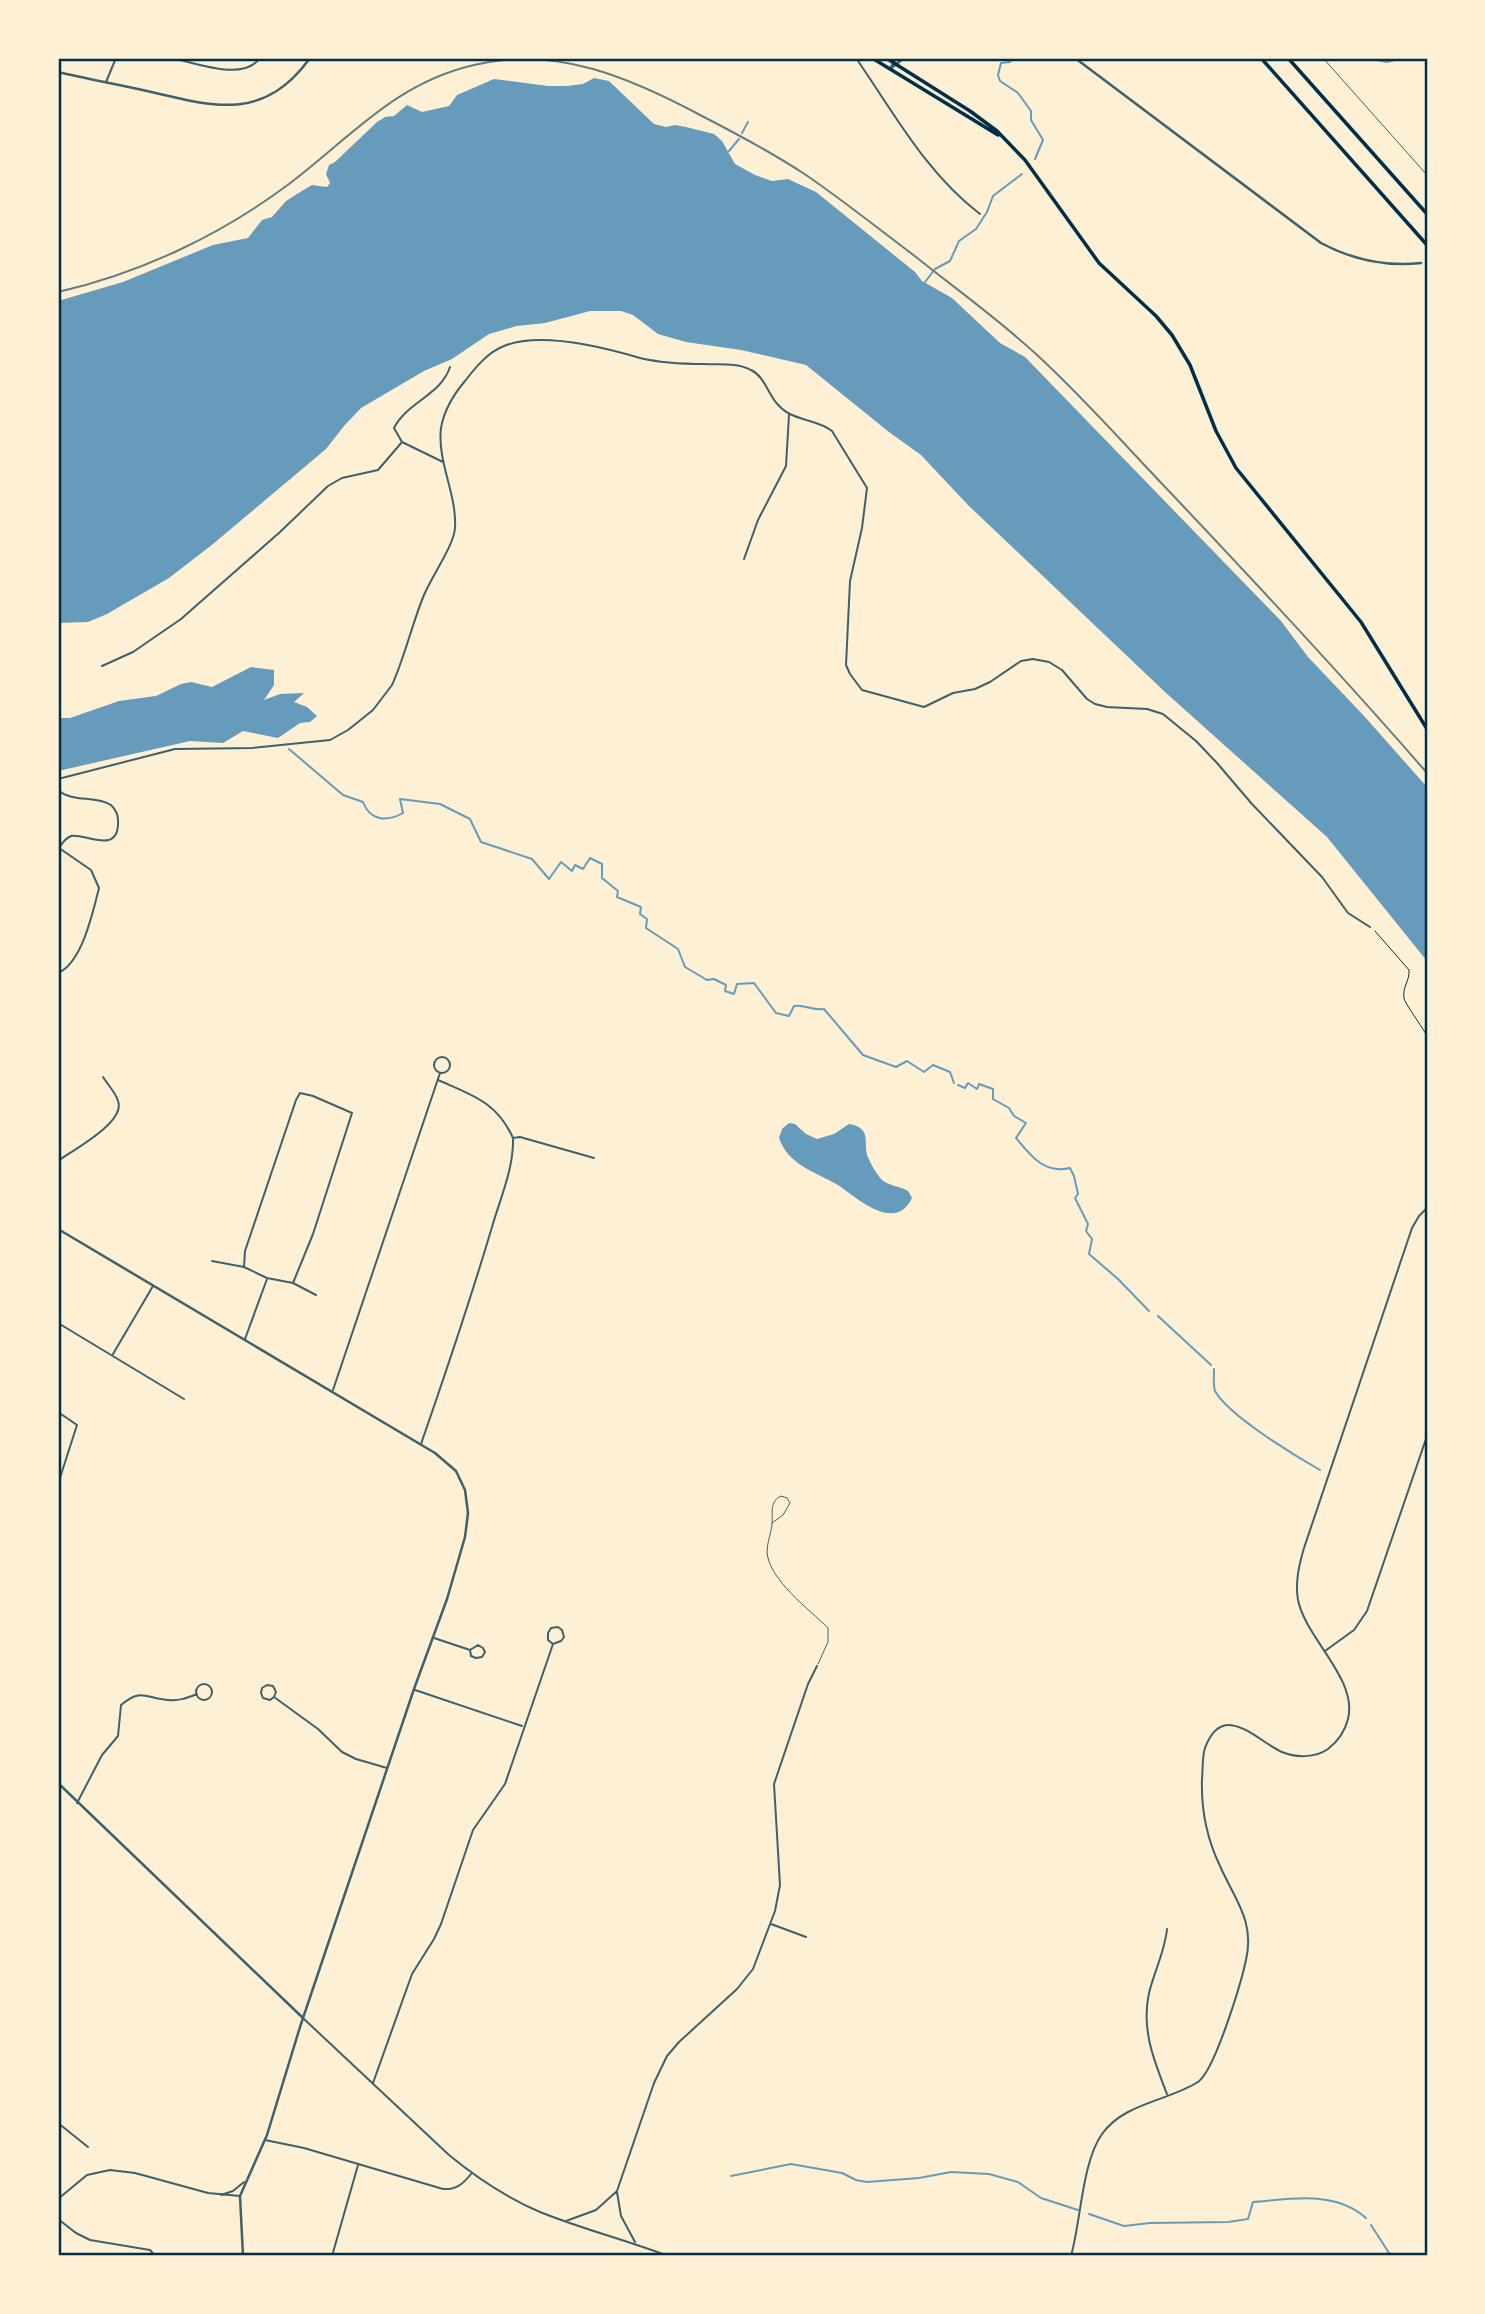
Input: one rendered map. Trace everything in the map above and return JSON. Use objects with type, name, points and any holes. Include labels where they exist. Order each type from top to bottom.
[{"type":"main road","points":[[872,58],[1006,139]]},
{"type":"main road","points":[[886,58],[896,61],[984,120],[1006,139],[1028,164],[1099,263],[1156,316],[1172,335],[1190,365],[1216,431],[1236,468],[1361,622],[1427,729]]},
{"type":"main road","points":[[1261,58],[1427,245]]},
{"type":"main road","points":[[1288,58],[1427,214]]},
{"type":"street","points":[[106,82],[116,58]]},
{"type":"street","points":[[172,58],[230,70],[249,68],[260,58]]},
{"type":"street","points":[[58,72],[189,102],[214,106],[243,105],[266,98],[288,84],[310,58]]},
{"type":"street","points":[[856,58],[929,167],[961,200],[980,214]]},
{"type":"street","points":[[890,69],[896,61],[904,58]]},
{"type":"street","points":[[1075,58],[1321,243],[1352,258],[1387,264],[1427,262]]},
{"type":"street","points":[[58,779],[175,749],[252,748],[330,740],[361,721],[379,704],[392,685],[424,597],[455,530],[441,427],[456,392],[487,357],[502,347],[516,342],[560,342],[593,346],[650,360],[732,365],[749,369],[761,379],[776,405],[789,414],[832,431],[867,488],[862,528],[850,581],[846,665],[862,690],[925,707],[953,693],[975,689],[1021,661],[1033,659],[1049,662],[1062,670],[1087,699],[1095,704],[1157,711],[1179,726],[1217,762],[1252,804],[1322,877],[1348,913],[1370,927]]},
{"type":"street","points":[[444,462],[402,442],[394,428],[409,409],[444,383],[450,367]]},
{"type":"street","points":[[744,559],[758,520],[786,466],[789,414]]},
{"type":"street","points":[[102,666],[133,652],[181,619],[280,533],[328,486],[342,478],[378,470],[402,442]]},
{"type":"street","points":[[58,790],[70,797],[107,804],[115,809],[118,819],[115,833],[107,840],[96,842],[72,836],[59,848],[91,870],[99,888],[77,955],[69,966],[58,973]]},
{"type":"street","points":[[444,1058],[450,1067],[440,1073],[435,1062],[444,1058]]},
{"type":"street","points":[[332,1391],[440,1073]]},
{"type":"street","points":[[58,1161],[106,1128],[119,1111],[118,1101],[103,1077]]},
{"type":"street","points":[[421,1444],[457,1342],[486,1247],[510,1165],[513,1138],[499,1114],[490,1105],[437,1080]]},
{"type":"street","points":[[244,1267],[245,1251],[259,1208],[292,1111],[301,1094],[352,1113],[313,1234],[293,1283]]},
{"type":"street","points":[[513,1138],[594,1158]]},
{"type":"street","points":[[1071,2256],[1087,2171],[1096,2144],[1102,2134],[1121,2117],[1198,2082],[1209,2069],[1236,1996],[1248,1951],[1244,1912],[1220,1868],[1206,1825],[1202,1788],[1205,1747],[1217,1730],[1231,1725],[1244,1727],[1279,1751],[1292,1755],[1312,1755],[1330,1748],[1348,1720],[1350,1705],[1339,1675],[1304,1617],[1298,1602],[1300,1562],[1412,1228],[1427,1208]]},
{"type":"street","points":[[58,1229],[421,1444],[457,1472],[467,1497],[468,1521],[462,1548],[303,2018],[265,2140],[244,2182],[240,2196],[243,2256]]},
{"type":"street","points":[[212,1261],[244,1267],[267,1278],[293,1283],[316,1295]]},
{"type":"street","points":[[244,1340],[267,1278]]},
{"type":"street","points":[[112,1355],[154,1286]]},
{"type":"street","points":[[58,1323],[184,1399]]},
{"type":"street","points":[[58,1412],[77,1425],[58,1483]]},
{"type":"street","points":[[1324,1652],[1354,1630],[1367,1611],[1427,1436]]},
{"type":"street","points":[[553,1627],[560,1628],[564,1637],[553,1644],[548,1640],[549,1631],[553,1627]]},
{"type":"street","points":[[433,1637],[470,1650]]},
{"type":"street","points":[[373,2083],[412,1974],[437,1934],[473,1830],[502,1789],[553,1644]]},
{"type":"street","points":[[478,1645],[483,1647],[485,1653],[476,1658],[471,1656],[470,1650],[478,1645]]},
{"type":"street","points":[[566,2221],[596,2210],[617,2191],[662,2066],[679,2042],[749,1976],[776,1906],[780,1881],[774,1784],[808,1684],[817,1666]]},
{"type":"street","points":[[206,1684],[212,1689],[207,1700],[202,1700],[197,1695],[197,1689],[201,1685],[206,1684]]},
{"type":"street","points":[[273,1686],[276,1692],[274,1698],[263,1698],[262,1688],[273,1686]]},
{"type":"street","points":[[414,1689],[524,1727]]},
{"type":"street","points":[[77,1802],[102,1755],[118,1736],[121,1705],[131,1696],[141,1694],[165,1700],[180,1700],[197,1695]]},
{"type":"street","points":[[274,1698],[318,1729],[342,1752],[388,1768]]},
{"type":"street","points":[[58,1783],[303,2018],[471,2173],[519,2202],[668,2256]]},
{"type":"street","points":[[770,1924],[806,1937]]},
{"type":"street","points":[[1167,1929],[1150,1992],[1147,2022],[1151,2053],[1167,2095]]},
{"type":"street","points":[[58,2123],[88,2147]]},
{"type":"street","points":[[265,2140],[448,2189],[460,2186],[471,2173]]},
{"type":"street","points":[[332,2256],[359,2164]]},
{"type":"street","points":[[58,2199],[87,2175],[110,2170],[135,2173],[220,2195],[240,2196]]},
{"type":"street","points":[[220,2195],[233,2191],[244,2182]]},
{"type":"street","points":[[617,2191],[621,2216],[636,2244]]},
{"type":"street","points":[[58,2219],[90,2240],[150,2250],[155,2255]]},
{"type":"lane","points":[[1323,58],[1427,175]]},
{"type":"lane","points":[[772,1523],[788,1509],[790,1503],[787,1498],[781,1496],[775,1499],[767,1552],[772,1568],[783,1586],[828,1628],[828,1642],[817,1666]]},
{"type":"path","points":[[1370,927],[1406,966],[1410,976],[1403,994],[1404,1001],[1427,1036]]},
{"type":"water","points":[[594,78],[609,81],[654,124],[666,127],[675,125],[714,134],[722,141],[735,164],[772,181],[788,179],[816,192],[915,272],[922,281],[952,298],[1000,343],[1025,357],[1281,621],[1308,657],[1427,787],[1427,961],[1327,837],[1165,692],[968,505],[921,455],[806,365],[658,334],[633,315],[621,311],[590,311],[489,334],[452,359],[424,371],[361,408],[326,449],[169,578],[88,622],[58,623],[58,301],[123,282],[213,245],[248,238],[262,220],[272,217],[286,201],[312,185],[327,187],[330,183],[326,174],[329,165],[377,122],[394,116],[407,105],[422,112],[449,106],[457,95],[494,79],[567,86],[583,84]]},
{"type":"water","points":[[251,667],[274,670],[274,685],[264,700],[280,694],[304,693],[294,702],[307,707],[317,716],[310,722],[300,723],[278,738],[243,731],[223,743],[190,741],[58,771],[58,718],[70,718],[119,701],[156,696],[181,684],[191,682],[212,687]]},
{"type":"water","points":[[789,1123],[795,1124],[817,1139],[834,1134],[849,1124],[861,1128],[865,1135],[867,1155],[878,1175],[885,1182],[908,1191],[912,1198],[905,1208],[896,1213],[875,1210],[838,1185],[804,1167],[789,1155],[779,1138],[782,1129]]},
{"type":"waterway","points":[[1013,58],[1010,62],[1001,63],[998,75],[1000,81],[1018,93],[1031,111],[1031,120],[1043,140],[1035,159]]},
{"type":"waterway","points":[[1366,58],[1387,62],[1402,58]]},
{"type":"waterway","points":[[742,133],[748,122]]},
{"type":"waterway","points":[[729,151],[739,139]]},
{"type":"waterway","points":[[925,282],[935,269],[950,261],[959,241],[976,229],[993,196],[1022,174]]},
{"type":"waterway","points":[[289,749],[343,795],[363,802],[370,813],[380,818],[391,818],[403,813],[400,799],[440,804],[470,819],[481,842],[532,859],[549,879],[561,862],[572,871],[575,865],[583,869],[590,858],[602,864],[602,878],[618,891],[617,897],[641,907],[640,914],[647,919],[646,928],[678,949],[685,967],[707,980],[714,979],[726,985],[725,991],[734,994],[737,984],[754,983],[776,1013],[789,1016],[794,1006],[824,1009],[863,1055],[896,1067],[907,1061],[924,1072],[933,1065],[950,1072],[954,1083]]},
{"type":"waterway","points":[[958,1085],[965,1088],[968,1083],[977,1089],[979,1084],[993,1089],[993,1099],[1009,1108],[1014,1116],[1026,1123],[1016,1138],[1027,1151],[1045,1166],[1070,1168],[1078,1194],[1075,1198],[1088,1224],[1086,1231],[1092,1239],[1089,1254],[1149,1311]]},
{"type":"waterway","points":[[1158,1316],[1211,1365]]},
{"type":"waterway","points":[[1214,1369],[1215,1391],[1233,1412],[1320,1470]]},
{"type":"waterway","points":[[731,2176],[791,2164],[842,2173],[867,2182],[919,2178],[951,2172],[989,2174],[1018,2182],[1041,2198],[1078,2210]]},
{"type":"waterway","points":[[1089,2214],[1124,2226],[1228,2222],[1248,2219],[1253,2202],[1312,2198],[1340,2203],[1366,2218]]},
{"type":"waterway","points":[[1371,2225],[1391,2256]]},
{"type":"railway","points":[[58,292],[150,263],[208,236],[263,203],[397,98],[446,73],[504,60],[534,59],[563,62],[620,78],[675,102],[768,151],[806,175],[1022,341],[1086,403],[1233,559],[1427,773]]}]
